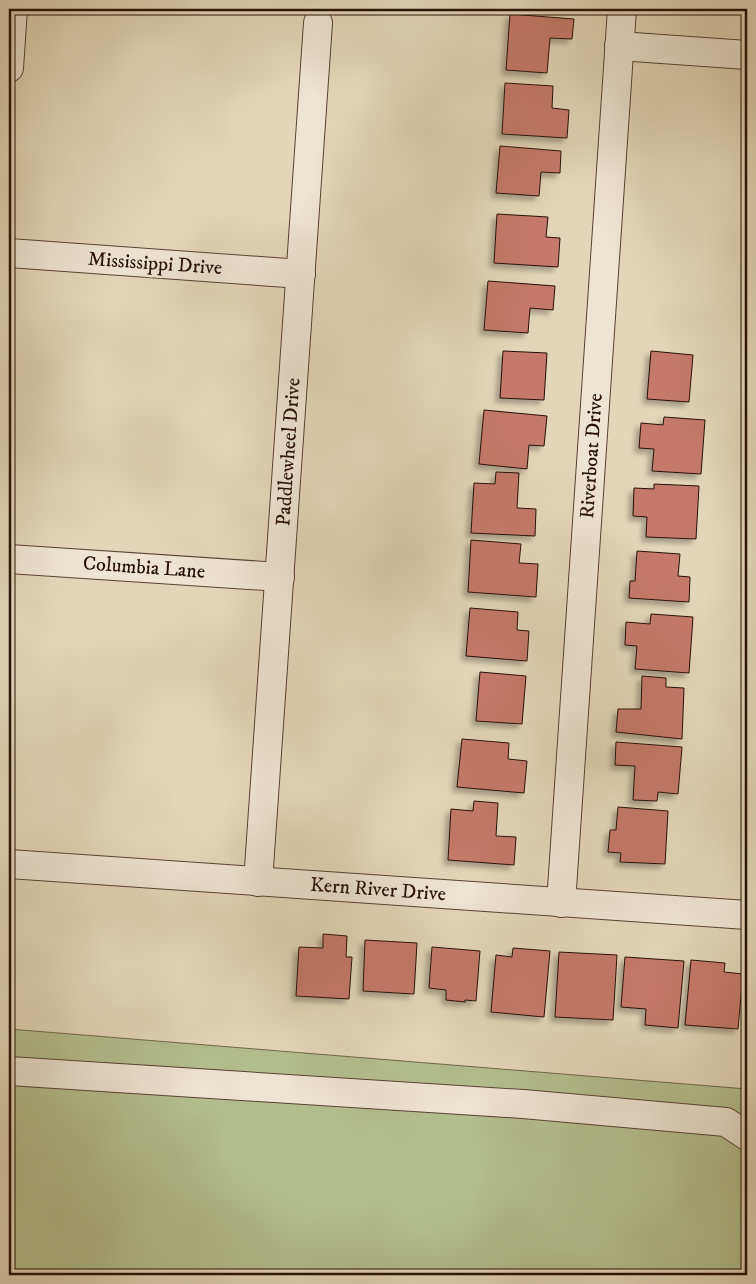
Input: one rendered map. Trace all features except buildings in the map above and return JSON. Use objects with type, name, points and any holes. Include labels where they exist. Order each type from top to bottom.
[{"type":"street","points":[[9,68],[13,9]]},
{"type":"street","name":"Riverboat Drive","points":[[561,903],[622,9]]},
{"type":"street","name":"Paddlewheel Drive","points":[[258,882],[318,23]]},
{"type":"street","points":[[619,46],[747,55]]},
{"type":"street","name":"Mississippi Drive","points":[[9,253],[301,274]]},
{"type":"street","name":"Columbia Lane","points":[[9,559],[280,577]]},
{"type":"street","name":"Kern River Drive","points":[[9,864],[747,915]]},
{"type":"street","points":[[9,1071],[523,1104],[726,1122],[747,1136]]},
{"type":"green space","points":[[9,1029],[747,1089],[747,1275],[9,1275]]}]
